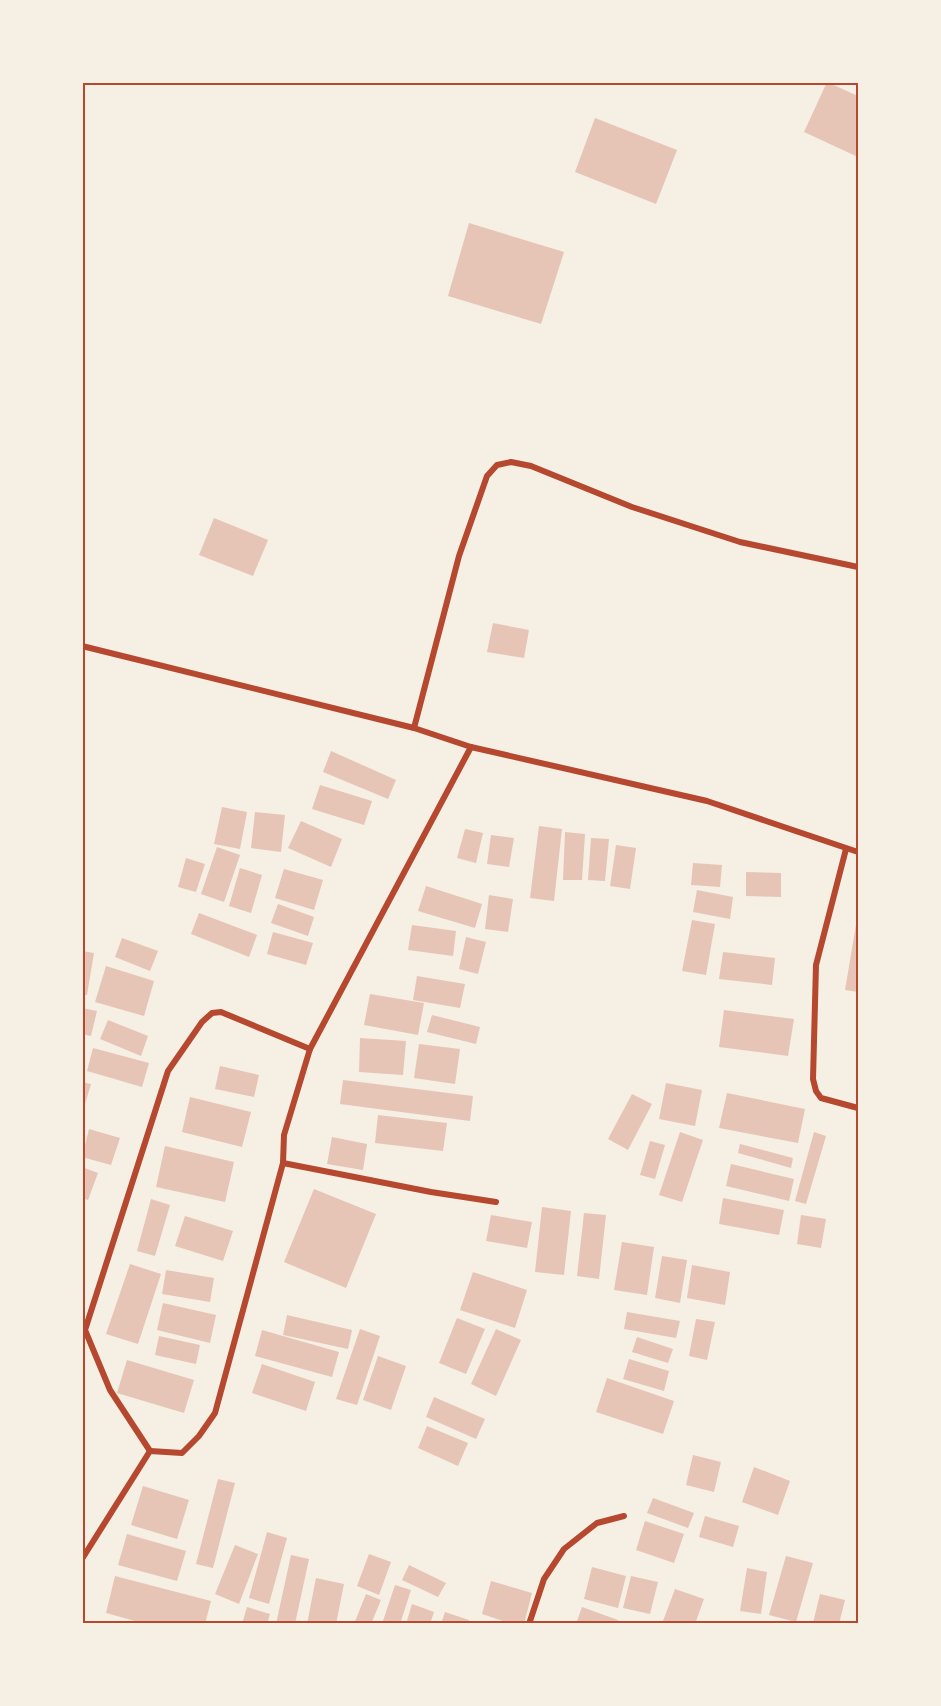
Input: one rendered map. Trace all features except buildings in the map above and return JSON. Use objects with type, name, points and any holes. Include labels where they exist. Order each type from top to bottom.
[{"type":"street","points":[[414,728],[459,556],[487,476],[497,465],[511,462],[531,466],[632,507],[740,542],[858,567]]},
{"type":"street","points":[[82,646],[414,728],[471,747],[707,801],[858,852]]},
{"type":"street","points":[[150,1451],[182,1454],[199,1436],[215,1413],[283,1163],[284,1135],[310,1049],[471,747]]},
{"type":"street","points":[[846,849],[816,965],[813,1079],[816,1091],[821,1098],[858,1108]]},
{"type":"street","points":[[150,1451],[110,1390],[84,1330],[168,1071],[202,1022],[212,1013],[221,1012],[310,1049]]},
{"type":"street","points":[[283,1163],[431,1192],[496,1202]]},
{"type":"street","points":[[82,1558],[150,1451]]},
{"type":"street","points":[[529,1623],[544,1579],[564,1550],[597,1523],[624,1516]]}]
